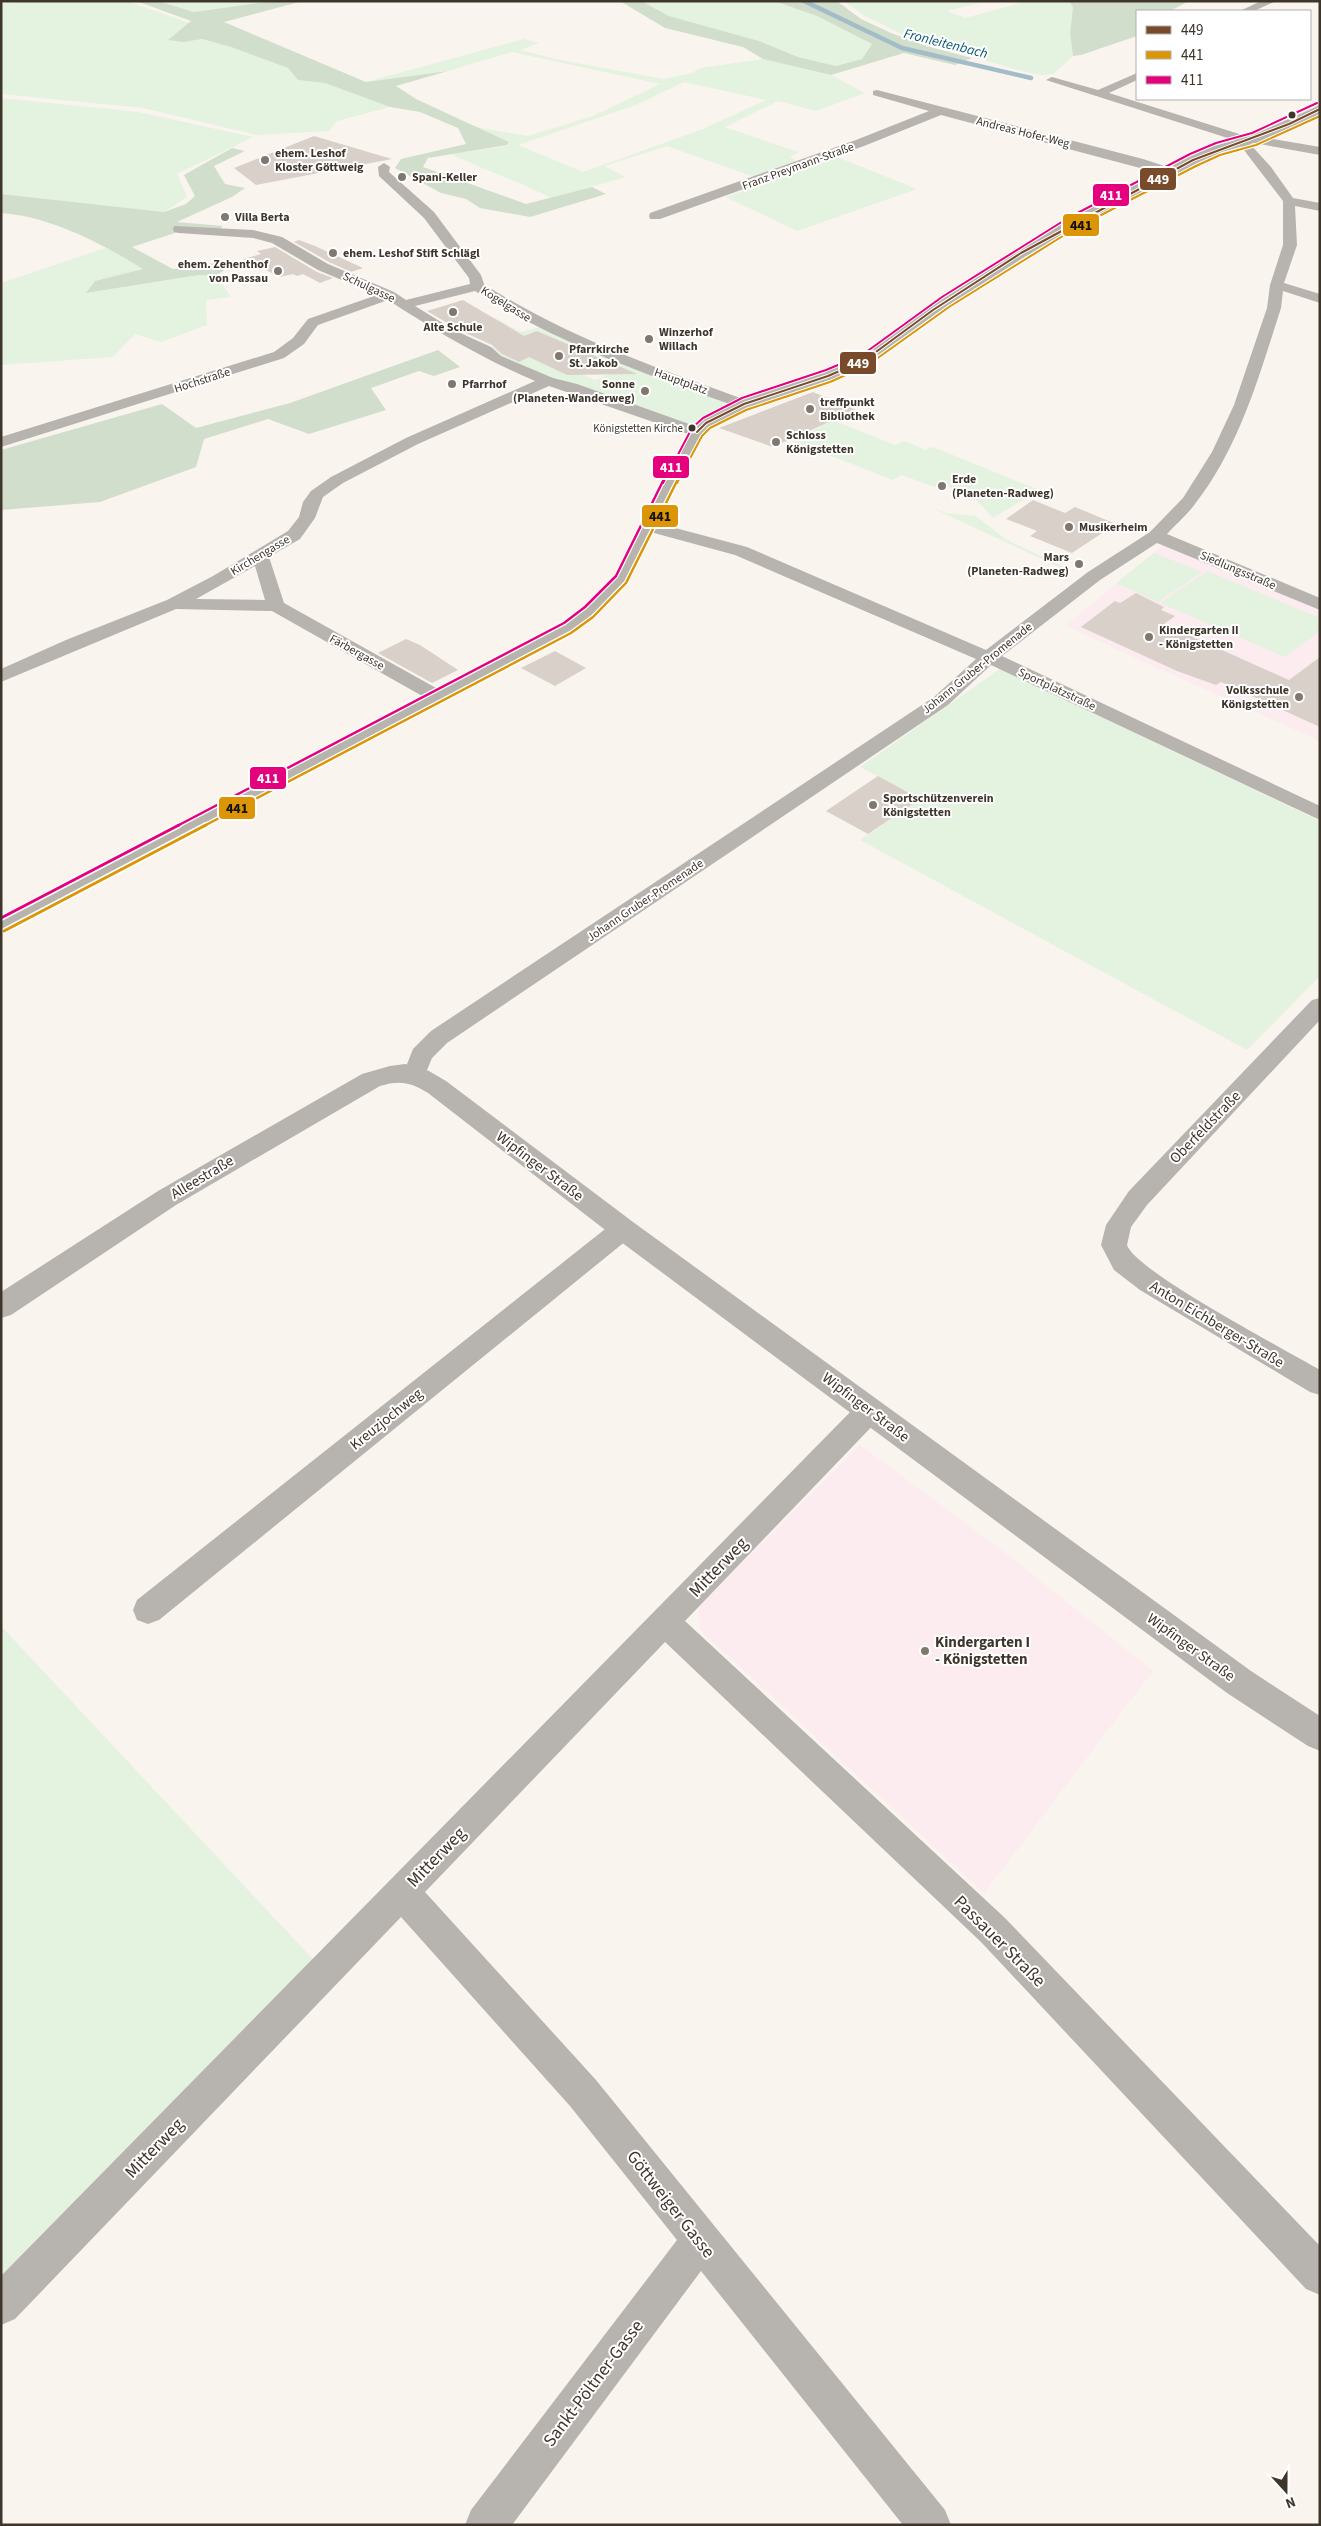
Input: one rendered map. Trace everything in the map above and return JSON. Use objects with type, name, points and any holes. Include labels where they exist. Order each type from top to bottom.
[{"type":"main road","points":[[1,925],[542,642],[589,612],[621,580],[697,432],[706,423],[744,404],[828,376],[865,360],[933,310],[1021,253],[1218,148],[1248,141],[1320,109]]},
{"type":"main road","points":[[1248,141],[1320,151]]},
{"type":"street","points":[[1248,10],[1271,1]]},
{"type":"street","points":[[1097,94],[1136,76]]},
{"type":"street","points":[[1052,80],[1160,111],[1248,141],[1289,201],[1320,207]]},
{"type":"street","name":"Andreas Hofer-Weg","points":[[877,93],[940,112],[1094,149],[1170,172]]},
{"type":"street","name":"Franz Preymann-Straße","points":[[655,216],[860,143],[940,112]]},
{"type":"street","name":"Kogelgasse","points":[[384,167],[383,173],[429,215],[476,278],[477,286],[511,309],[544,326],[622,360]]},
{"type":"street","name":"Johann Gruber-Promenade","points":[[415,1074],[421,1055],[440,1037],[941,701],[989,657],[1094,576],[1156,536],[1189,501],[1220,452],[1242,405],[1274,308],[1277,285],[1290,245],[1289,201]]},
{"type":"street","name":"Schulgasse","points":[[179,229],[253,234],[277,240],[323,266],[389,295],[449,333],[486,350],[496,359],[548,381]]},
{"type":"street","points":[[1277,285],[1320,299]]},
{"type":"street","points":[[405,304],[477,286]]},
{"type":"street","name":"Hochstraße","points":[[1,442],[279,355],[299,341],[313,322],[389,295]]},
{"type":"street","name":"Hauptplatz","points":[[622,360],[744,404]]},
{"type":"street","points":[[548,381],[572,387],[697,432]]},
{"type":"street","name":"Kirchengasse","points":[[1,676],[72,644],[173,604],[294,535],[307,518],[311,502],[317,494],[337,480],[412,441],[548,381]]},
{"type":"street","name":"Sportplatzstraße","points":[[649,526],[741,551],[971,652],[989,657],[1320,814]]},
{"type":"street","name":"Siedlungsstraße","points":[[1156,536],[1320,606]]},
{"type":"street","points":[[260,555],[276,606]]},
{"type":"street","name":"Färbergasse","points":[[173,604],[276,606],[438,697]]},
{"type":"street","name":"Oberfeldstraße","points":[[1118,1259],[1114,1248],[1114,1237],[1128,1210],[1320,1006]]},
{"type":"street","name":"Alleestraße","points":[[1,1308],[158,1203],[364,1084],[396,1073],[415,1074]]},
{"type":"street","name":"Wipfinger Straße","points":[[415,1074],[437,1087],[623,1229],[1239,1682],[1320,1735]]},
{"type":"street","name":"Kreuzjochweg","points":[[148,1610],[623,1229]]},
{"type":"street","name":"Anton Eichberger-Straße","points":[[1118,1259],[1148,1283],[1320,1384]]},
{"type":"street","name":"Mitterweg","points":[[1,2305],[870,1410]]},
{"type":"street","name":"Passauer Straße","points":[[665,1622],[993,1930],[1320,2275]]},
{"type":"street","name":"Göttweiger Gasse","points":[[402,1892],[583,2093],[930,2525]]},
{"type":"street","name":"Sankt-Pöltner-Gasse","points":[[486,2525],[700,2241]]},
{"type":"shaded area","points":[[1163,545],[1320,609],[1320,741],[1065,626]]},
{"type":"shaded area","name":"Kindergarten I - Königstetten","points":[[860,1445],[1004,1552],[1153,1671],[984,1893],[701,1631],[698,1608]]},
{"type":"green space","points":[[30,1],[127,1],[204,28],[184,42],[202,39],[231,47],[288,68],[298,80],[325,83],[390,107],[337,121],[329,131],[257,135],[143,108],[1,94],[1,4]]},
{"type":"green space","points":[[136,1],[158,1],[194,12],[272,1],[303,1],[224,22],[366,82],[448,71],[396,86],[416,99],[509,142],[507,145],[428,158],[423,167],[526,204],[592,187],[606,194],[530,217],[480,208],[466,199],[441,193],[395,168],[401,159],[466,144],[458,128],[420,112],[390,107],[325,83],[298,80],[288,68],[231,47],[202,39],[184,42],[168,40],[191,21]]},
{"type":"green space","points":[[158,1],[272,1],[194,12]]},
{"type":"green space","points":[[620,1],[641,1],[669,16],[759,41],[798,57],[836,66],[862,59],[872,44],[817,16],[774,1],[838,2],[861,19],[891,33],[926,46],[972,58],[955,65],[904,53],[831,75],[763,59],[743,47],[665,28]]},
{"type":"green space","points":[[641,1],[774,1],[817,16],[872,44],[862,59],[836,66],[798,57],[759,41],[669,16]]},
{"type":"green space","points":[[844,1],[987,1],[947,11],[965,18],[1028,1],[1069,1],[1073,7],[1070,33],[1073,56],[1053,74],[1042,75],[1021,71],[910,38],[865,16]]},
{"type":"green space","points":[[1069,1],[1187,2],[1172,10],[1136,10],[1136,36],[1073,56],[1070,33],[1073,7]]},
{"type":"green space","points":[[524,39],[539,43],[520,50],[560,60],[663,79],[692,73],[700,68],[763,59],[831,75],[865,93],[816,111],[778,101],[725,127],[798,152],[790,157],[798,162],[757,178],[667,146],[604,166],[626,177],[551,198],[451,154],[507,146],[509,142],[476,127],[528,136],[593,116],[660,84],[512,52],[448,71],[366,82]],"holes":[[[684,82],[766,100],[703,129],[583,172],[518,145],[636,105]]]},
{"type":"green space","points":[[1,98],[138,112],[253,137],[177,174],[187,197],[164,212],[1,194]]},
{"type":"green space","points":[[232,148],[245,151],[214,166],[225,184],[245,188],[232,197],[177,222],[223,226],[220,229],[181,231],[132,247],[173,269],[236,260],[244,264],[227,268],[216,276],[199,275],[86,293],[95,281],[143,269],[111,250],[56,225],[19,215],[1,213],[1,194],[164,212],[186,204],[195,196],[184,175]]},
{"type":"green space","points":[[837,157],[917,189],[797,231],[726,197]]},
{"type":"green space","points":[[108,247],[144,269],[95,281],[87,293],[199,275],[216,276],[231,297],[206,300],[207,325],[161,342],[135,334],[113,357],[1,365],[1,283]]},
{"type":"green space","points":[[495,318],[521,332],[544,326],[622,360],[744,404],[706,423],[697,432],[589,392],[516,369],[486,350],[496,345],[465,329]],"holes":[[[537,331],[560,341],[556,343],[570,346],[567,348],[575,352],[579,350],[582,352],[579,353],[586,357],[590,355],[594,357],[590,359],[602,361],[604,364],[596,365],[612,373],[595,380],[578,372],[576,375],[571,375],[570,373],[556,370],[559,368],[545,364],[548,362],[536,360],[533,358],[536,357],[523,354],[528,351],[516,348],[520,347],[519,345],[513,346],[519,342],[515,340],[524,339],[523,337],[532,339],[533,336],[530,334]]]},
{"type":"green space","points":[[438,350],[460,367],[434,376],[419,371],[371,388],[386,410],[309,434],[268,419],[204,439],[196,467],[100,502],[1,510],[1,450],[162,404],[196,428],[290,403]]},
{"type":"green space","points":[[833,420],[895,445],[905,441],[925,450],[933,447],[1039,490],[993,518],[972,496],[941,484],[934,487],[902,475],[893,480],[793,441]]},
{"type":"green space","points":[[928,506],[946,513],[976,516],[1007,540],[1064,567],[1061,568]]},
{"type":"green space","points":[[1154,553],[1202,572],[1158,602],[1116,583]]},
{"type":"green space","points":[[1207,571],[1320,618],[1320,631],[1285,657],[1160,603]]},
{"type":"green space","points":[[1000,669],[1320,821],[1320,976],[1247,1050],[860,840],[920,799],[860,767]]},
{"type":"green space","points":[[1,1626],[322,1969],[1,2284]]},
{"type":"building","points":[[314,136],[392,159],[256,185],[234,168]]},
{"type":"building","points":[[299,240],[363,268],[351,272],[294,242]]},
{"type":"building","name":"ehem. Zehenthof von Passau","points":[[275,247],[317,272],[333,278],[320,283],[303,274],[280,277],[243,259],[261,254],[257,251]]},
{"type":"building","points":[[463,300],[524,336],[537,331],[637,374],[567,375],[529,357],[519,362],[502,354],[492,345],[459,330],[427,311]]},
{"type":"building","name":"Schloss Königstetten","points":[[813,392],[856,410],[773,447],[719,428]]},
{"type":"building","name":"Musikerheim","points":[[1033,500],[1065,513],[1075,507],[1116,524],[1072,553],[1030,536],[1037,531],[1006,519]]},
{"type":"building","name":"Kindergarten II - Königstetten","points":[[1136,593],[1164,607],[1161,610],[1175,616],[1164,624],[1289,680],[1320,657],[1320,727],[1221,682],[1216,685],[1177,671],[1081,627],[1115,601],[1120,603]]},
{"type":"building","points":[[406,639],[420,645],[458,670],[432,683],[378,653]]},
{"type":"building","points":[[555,651],[586,668],[555,686],[521,668]]},
{"type":"building","name":"Sportschützenverein Königstetten","points":[[878,776],[920,799],[868,834],[826,811]]},
{"type":"waterway","name":"Fronleitenbach","points":[[804,1],[902,48],[1031,78]]},
{"type":"transit line","name":"411","points":[[1,918],[564,623],[585,607],[616,576],[692,428],[703,418],[742,398],[826,370],[862,355],[942,297],[1068,218],[1190,154],[1216,143],[1252,133],[1317,103]]},
{"type":"transit line","name":"449","points":[[697,432],[706,423],[744,404],[828,376],[865,360],[933,310],[1021,253],[1193,160],[1289,124],[1320,109]]},
{"type":"transit line","name":"441","points":[[4,931],[571,633],[593,617],[626,583],[678,480],[702,436],[710,428],[746,410],[830,382],[868,365],[949,307],[1074,229],[1196,166],[1220,155],[1256,145],[1320,116]]},
{"type":"place","name":"ehem. Leshof Kloster Göttweig","points":[[265,160]]},
{"type":"place","name":"Spani-Keller","points":[[402,177]]},
{"type":"place","name":"Villa Berta","points":[[225,217]]},
{"type":"place","name":"ehem. Leshof Stift Schlägl","points":[[333,253]]},
{"type":"place","name":"ehem. Zehenthof von Passau","points":[[278,271]]},
{"type":"place","name":"Alte Schule","points":[[453,312]]},
{"type":"place","name":"Winzerhof Willach","points":[[649,339]]},
{"type":"place","name":"Pfarrkirche St. Jakob","points":[[559,356]]},
{"type":"place","name":"Pfarrhof","points":[[452,384]]},
{"type":"place","name":"Sonne (Planeten-Wanderweg)","points":[[645,391]]},
{"type":"place","name":"treffpunkt Bibliothek","points":[[810,409]]},
{"type":"place","name":"Königstetten Kirche","points":[[692,428]]},
{"type":"place","name":"Schloss Königstetten","points":[[776,442]]},
{"type":"place","name":"Erde (Planeten-Radweg)","points":[[942,486]]},
{"type":"place","name":"Musikerheim","points":[[1069,527]]},
{"type":"place","name":"Mars (Planeten-Radweg)","points":[[1079,564]]},
{"type":"place","name":"Kindergarten II - Königstetten","points":[[1149,637]]},
{"type":"place","name":"Volksschule Königstetten","points":[[1299,697]]},
{"type":"place","name":"Sportschützenverein Königstetten","points":[[873,805]]},
{"type":"place","name":"Kindergarten I - Königstetten","points":[[925,1651]]}]
